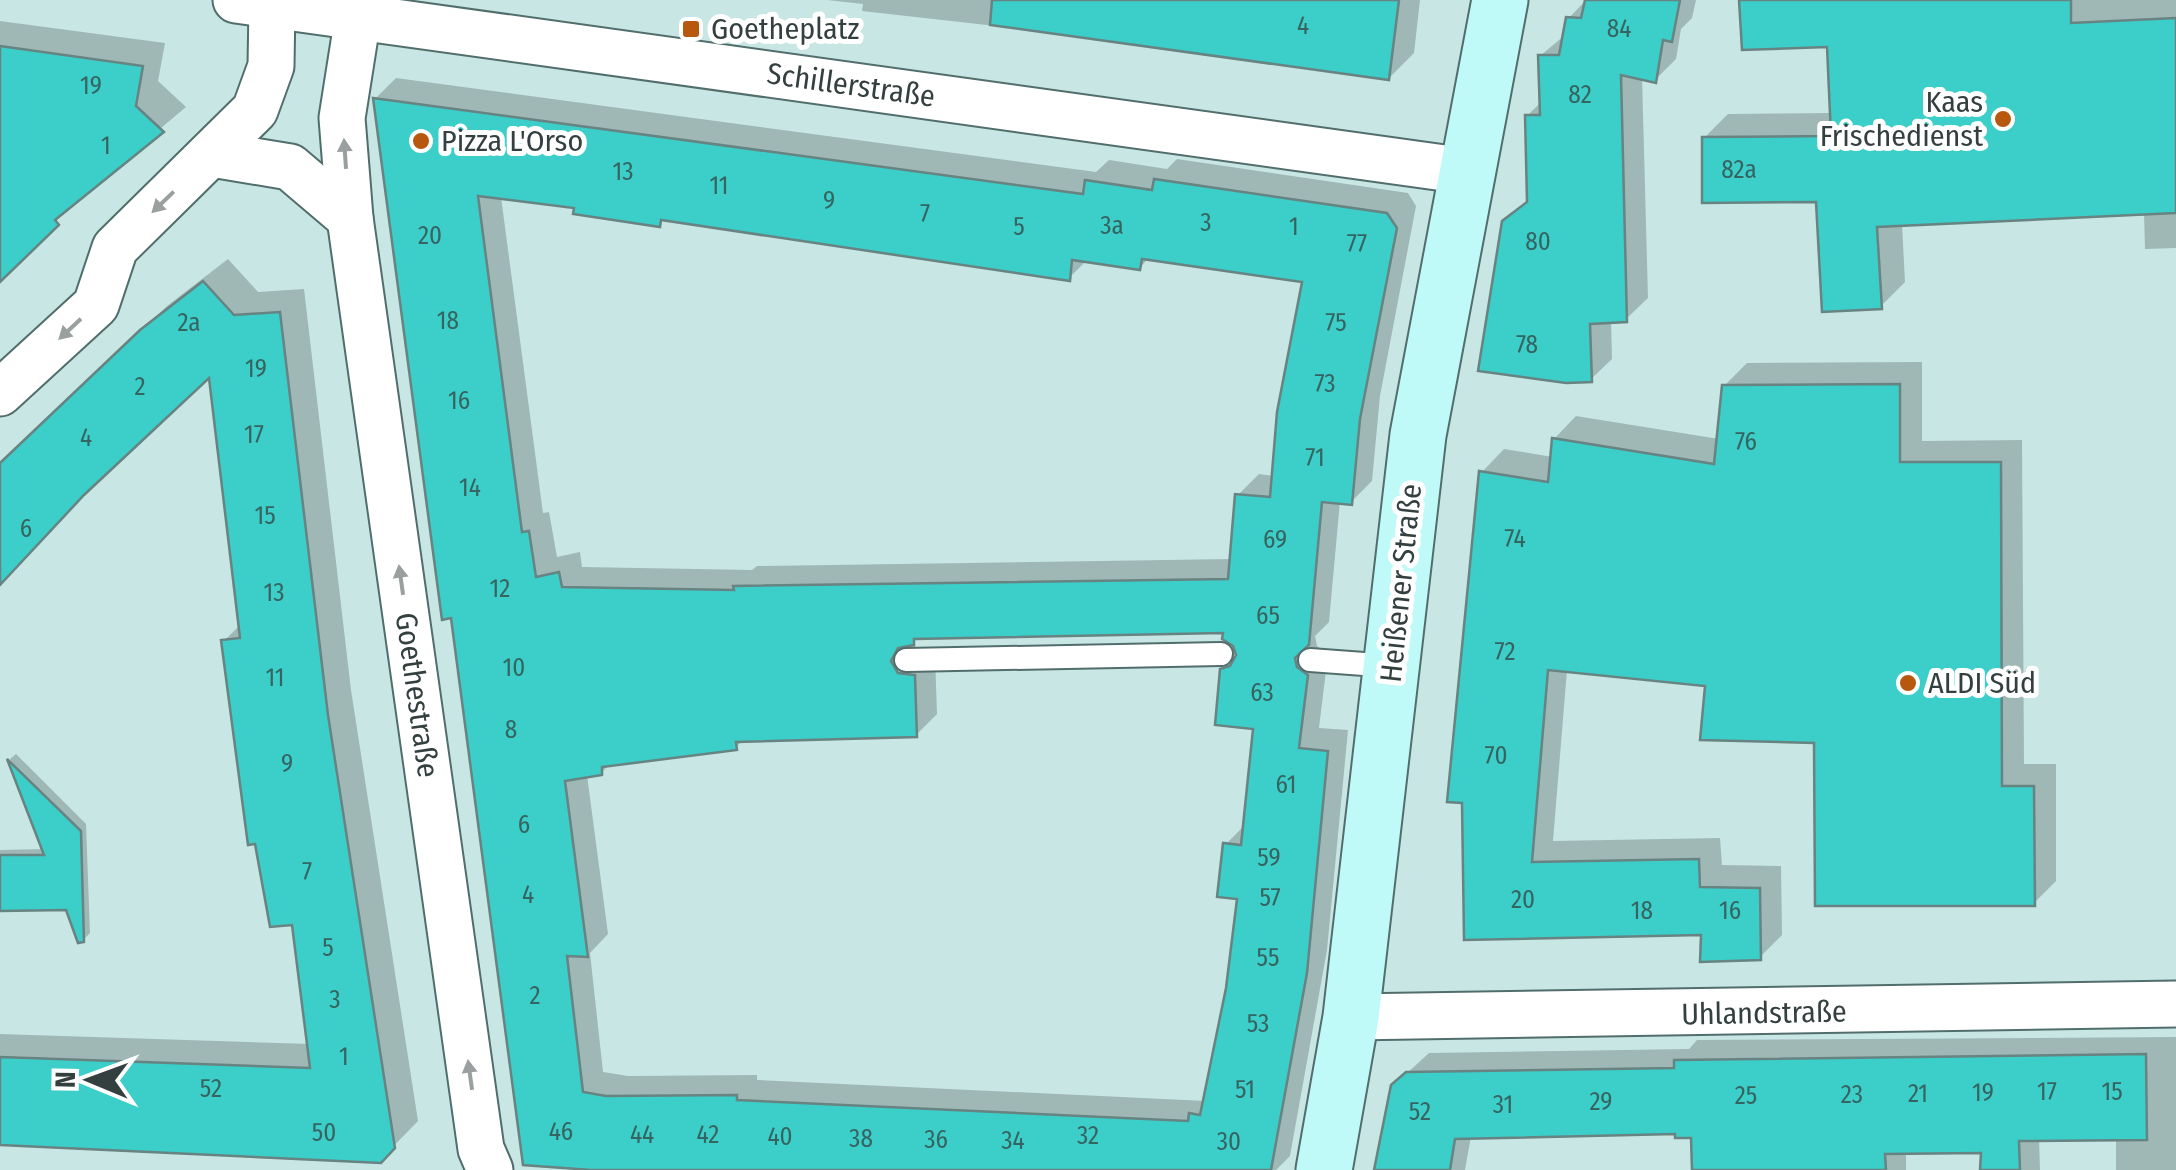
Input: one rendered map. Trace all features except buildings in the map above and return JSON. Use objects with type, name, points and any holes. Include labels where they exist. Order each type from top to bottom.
[{"type":"street","name":"Heißener Straße","points":[[1324,1170],[1351,1017],[1418,435],[1500,0]]},
{"type":"street","name":"Schillerstraße","points":[[254,3],[358,17],[458,14],[1466,170]]},
{"type":"street","points":[[0,393],[96,304],[116,248],[255,110],[271,66],[254,3]]},
{"type":"street","name":"Goethestraße","points":[[358,17],[342,118],[350,218],[480,1149],[490,1170]]},
{"type":"street","points":[[212,154],[290,168],[350,218]]},
{"type":"street","name":"Uhlandstraße","points":[[1351,1017],[1564,1017],[2176,1004]]},
{"type":"lane","points":[[906,660],[1221,654]]},
{"type":"lane","points":[[1310,660],[1392,666]]},
{"type":"place","name":"Goetheplatz","points":[[691,29]]},
{"type":"place","name":"Kaas Frischedienst","points":[[2003,119]]},
{"type":"place","name":"Pizza L'Orso","points":[[421,141]]},
{"type":"place","name":"ALDI Süd","points":[[1908,683]]}]
